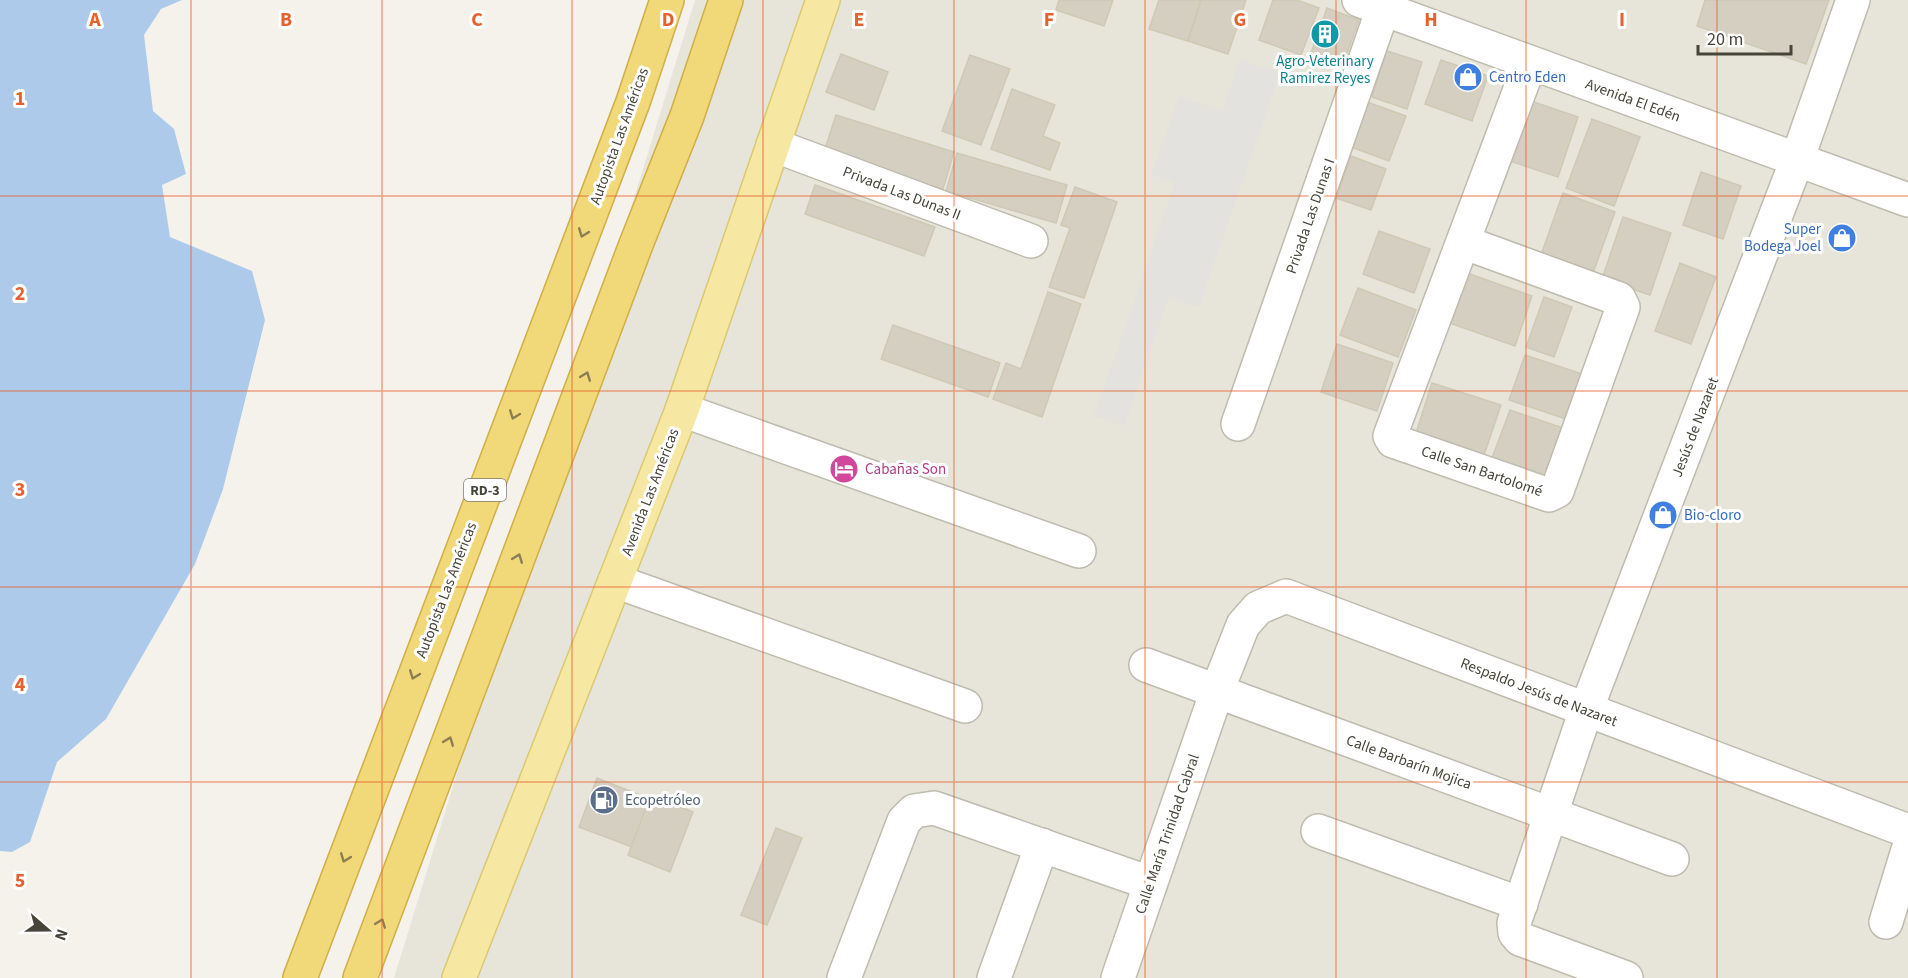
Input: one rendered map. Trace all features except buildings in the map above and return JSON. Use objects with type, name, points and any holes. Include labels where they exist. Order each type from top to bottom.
[{"type":"highway","name":"Autopista Las Américas","points":[[300,978],[633,102],[667,0]]},
{"type":"highway","points":[[360,978],[635,247],[687,116],[726,0]]},
{"type":"main road","name":"Avenida Las Américas","points":[[459,978],[682,410],[823,0]]},
{"type":"street","name":"Jesús de Nazaret","points":[[1517,913],[1586,710],[1797,160],[1853,0]]},
{"type":"street","name":"Avenida El Edén","points":[[1371,4],[1908,200]]},
{"type":"street","name":"Privada Las Dunas I","points":[[1238,424],[1371,4]]},
{"type":"street","name":"Calle San Bartolomé","points":[[1462,242],[1619,299],[1622,303],[1623,307],[1557,491],[1549,495],[1393,441],[1390,436],[1462,242],[1530,63]]},
{"type":"street","name":"Privada Las Dunas II","points":[[773,145],[1031,242]]},
{"type":"street","points":[[682,410],[1079,551]]},
{"type":"street","points":[[615,581],[966,706]]},
{"type":"street","name":"Respaldo Jesús de Nazaret","points":[[1216,691],[1243,625],[1258,608],[1286,596],[1908,831]]},
{"type":"street","name":"Calle Barbarín Mojica","points":[[1146,665],[1672,859]]},
{"type":"street","name":"Calle María Trinidad Cabral","points":[[1118,978],[1216,691]]},
{"type":"street","points":[[844,978],[904,821],[914,811],[934,808],[1150,883]]},
{"type":"street","points":[[1318,831],[1517,913],[1515,933],[1520,939],[1626,978]]},
{"type":"street","points":[[994,978],[1042,845]]},
{"type":"street","points":[[1886,922],[1908,850]]},
{"type":"shaded area","points":[[695,0],[1908,0],[1908,978],[394,978]]},
{"type":"shaded area","points":[[1240,60],[1280,73],[1199,307],[1169,297],[1124,426],[1094,416],[1175,183],[1151,175],[1179,96],[1222,111]]},
{"type":"water","points":[[0,0],[182,0],[161,9],[144,35],[153,111],[174,129],[186,174],[162,185],[170,237],[252,271],[265,320],[223,489],[195,564],[106,719],[57,762],[30,842],[12,852],[0,851]]},
{"type":"place","name":"Agro-Veterinary Ramirez Reyes","points":[[1325,34]]},
{"type":"place","name":"Centro Eden","points":[[1468,77]]},
{"type":"place","name":"Super Bodega Joel","points":[[1842,238]]},
{"type":"place","name":"Cabañas Son","points":[[844,469]]},
{"type":"place","name":"Bio-cloro","points":[[1663,515]]},
{"type":"place","name":"Ecopetróleo","points":[[604,800]]}]
